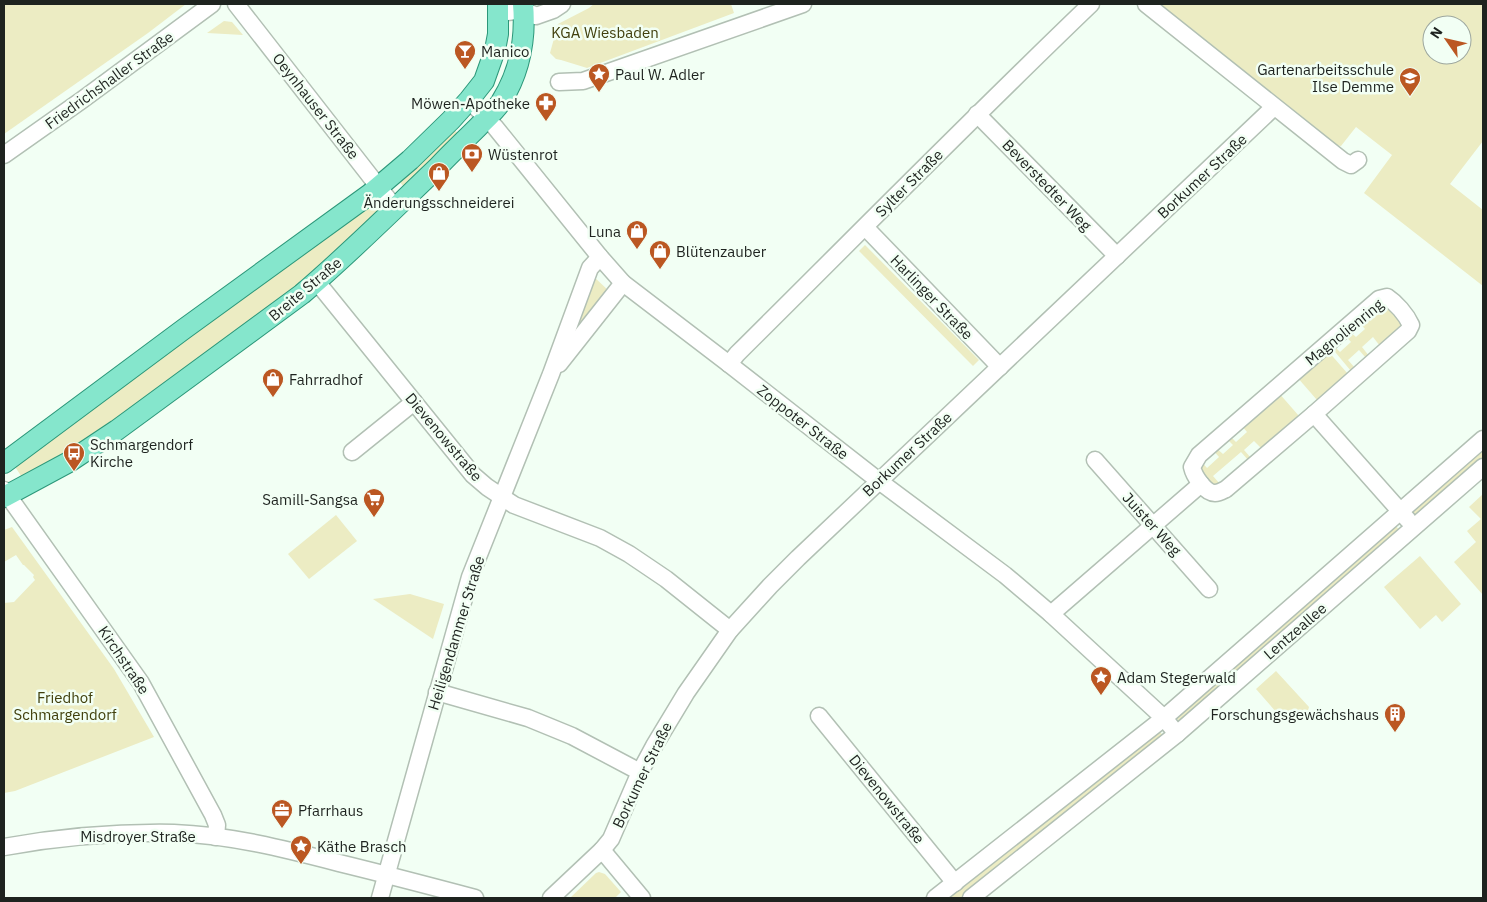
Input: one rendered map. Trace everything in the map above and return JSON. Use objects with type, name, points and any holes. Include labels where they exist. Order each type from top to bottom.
[{"type":"main road","name":"Breite Straße","points":[[5,494],[69,462],[117,430],[317,282],[395,208],[500,103],[510,86],[523,46],[525,6]]},
{"type":"main road","points":[[4,463],[379,187],[424,146],[470,100],[484,81],[498,39],[499,9]]},
{"type":"street","name":"Friedrichshaller Straße","points":[[4,155],[212,4]]},
{"type":"street","name":"Oeynhauser Straße","points":[[236,4],[395,208]]},
{"type":"street","points":[[499,9],[525,6],[536,16],[553,10],[562,4]]},
{"type":"street","points":[[559,82],[583,81],[803,4]]},
{"type":"street","name":"Sylter Straße","points":[[729,364],[977,114],[1091,4]]},
{"type":"street","points":[[1146,4],[1342,161],[1351,164],[1358,160]]},
{"type":"street","name":"Zoppoter Straße","points":[[470,100],[623,283],[879,481],[1005,575],[1051,614],[1164,718]]},
{"type":"street","name":"Borkumer Straße","points":[[602,850],[611,839],[640,772],[676,707],[730,630],[798,558],[1274,107]]},
{"type":"street","name":"Beverstedter Weg","points":[[977,114],[1116,256]]},
{"type":"street","name":"Harlinger Straße","points":[[865,228],[1000,367]]},
{"type":"street","name":"Heiligendammer Straße","points":[[380,898],[470,577],[551,374],[590,268],[600,257]]},
{"type":"street","name":"Dievenowstraße","points":[[317,282],[473,475],[487,487],[521,508],[600,538],[629,554],[666,579],[730,630]]},
{"type":"street","name":"Heiligendammer Straße","points":[[551,374],[623,283]]},
{"type":"street","name":"Magnolienring","points":[[1387,297],[1408,318],[1411,325],[1408,331],[1314,414],[1226,489],[1217,494],[1210,493],[1194,475],[1192,467],[1199,455],[1379,299],[1387,297]]},
{"type":"street","points":[[352,452],[414,402]]},
{"type":"street","points":[[1314,414],[1414,527]]},
{"type":"street","name":"Lentzeallee","points":[[935,898],[1164,718],[1483,439]]},
{"type":"street","name":"Juister Weg","points":[[1095,460],[1209,589]]},
{"type":"street","name":"Lentzeallee","points":[[971,898],[1177,734],[1483,467]]},
{"type":"street","points":[[1051,614],[1201,484]]},
{"type":"street","name":"Kirchstraße","points":[[5,494],[141,682],[217,825],[216,837]]},
{"type":"street","points":[[437,692],[535,721],[572,736],[640,772]]},
{"type":"street","name":"Dievenowstraße","points":[[819,716],[954,882]]},
{"type":"street","points":[[1164,718],[1177,734]]},
{"type":"street","name":"Misdroyer Straße","points":[[4,847],[70,837],[118,834],[175,833],[216,837],[262,844],[475,898]]},
{"type":"street","points":[[551,898],[602,850],[642,898]]},
{"type":"green space","points":[[4,4],[186,4],[148,33],[4,134]]},
{"type":"green space","name":"KGA Wiesbaden","points":[[594,4],[731,4],[734,13],[587,68],[556,59],[550,53],[558,24]]},
{"type":"green space","points":[[1154,4],[1483,4],[1483,141],[1450,184],[1483,210],[1483,286],[1364,193],[1392,155],[1356,127],[1341,146],[1335,145]]},
{"type":"green space","points":[[224,21],[232,22],[243,35],[207,33]]},
{"type":"green space","points":[[454,130],[459,134],[404,187],[399,181]]},
{"type":"green space","points":[[371,202],[379,212],[292,293],[86,442],[23,479],[14,465]]},
{"type":"green space","points":[[865,245],[979,360],[973,366],[859,251]]},
{"type":"green space","points":[[592,275],[611,293],[581,332],[572,326]]},
{"type":"green space","points":[[1386,303],[1401,322],[1401,327],[1380,346],[1373,337],[1362,347],[1369,356],[1366,358],[1359,350],[1348,360],[1355,368],[1351,371],[1331,347],[1333,345],[1340,352],[1351,342],[1345,335],[1349,331],[1356,337],[1365,329],[1359,322]]},
{"type":"green space","points":[[1327,350],[1348,374],[1317,400],[1297,377]]},
{"type":"green space","points":[[1278,392],[1299,416],[1262,449],[1254,441],[1244,450],[1251,458],[1248,460],[1241,452],[1213,476],[1220,484],[1212,486],[1198,472],[1200,460],[1207,468],[1219,457],[1212,449],[1215,447],[1223,454],[1233,445],[1226,438],[1229,435],[1236,442],[1247,432],[1241,425]]},
{"type":"green space","points":[[1483,447],[1483,460],[1414,521],[1407,513]]},
{"type":"green space","points":[[1483,494],[1483,595],[1454,562],[1476,542],[1467,531],[1481,519],[1469,507]]},
{"type":"green space","points":[[336,515],[357,541],[309,579],[288,554]]},
{"type":"green space","points":[[1395,525],[1401,532],[1179,722],[1176,717]]},
{"type":"green space","name":"Friedhof Schmargendorf","points":[[12,527],[114,669],[154,737],[15,791],[4,793],[4,603],[14,602],[35,580],[34,575],[16,555],[4,562],[4,530]]},
{"type":"green space","points":[[1420,556],[1461,604],[1442,622],[1436,615],[1420,629],[1384,587]]},
{"type":"green space","points":[[410,594],[444,604],[433,639],[373,599]]},
{"type":"green space","points":[[1276,671],[1309,707],[1304,717],[1294,720],[1287,717],[1283,720],[1256,689]]},
{"type":"green space","points":[[1158,732],[1163,736],[960,898],[944,898]]},
{"type":"green space","points":[[596,873],[605,874],[621,892],[615,898],[570,898]]},
{"type":"place","name":"Manico","points":[[465,70]]},
{"type":"place","name":"Paul W. Adler","points":[[599,93]]},
{"type":"place","name":"Gartenarbeitsschule Ilse Demme","points":[[1410,97]]},
{"type":"place","name":"Möwen-Apotheke","points":[[546,122]]},
{"type":"place","name":"Wüstenrot","points":[[472,173]]},
{"type":"place","name":"Änderungsschneiderei","points":[[439,192]]},
{"type":"place","name":"Luna","points":[[637,250]]},
{"type":"place","name":"Blütenzauber","points":[[660,270]]},
{"type":"place","name":"Fahrradhof","points":[[273,398]]},
{"type":"place","name":"Schmargendorf Kirche","points":[[74,472]]},
{"type":"place","name":"Samill-Sangsa","points":[[374,518]]},
{"type":"place","name":"Adam Stegerwald","points":[[1101,696]]},
{"type":"place","name":"Forschungsgewächshaus","points":[[1395,733]]},
{"type":"place","name":"Pfarrhaus","points":[[282,829]]},
{"type":"place","name":"Käthe Brasch","points":[[301,865]]}]
